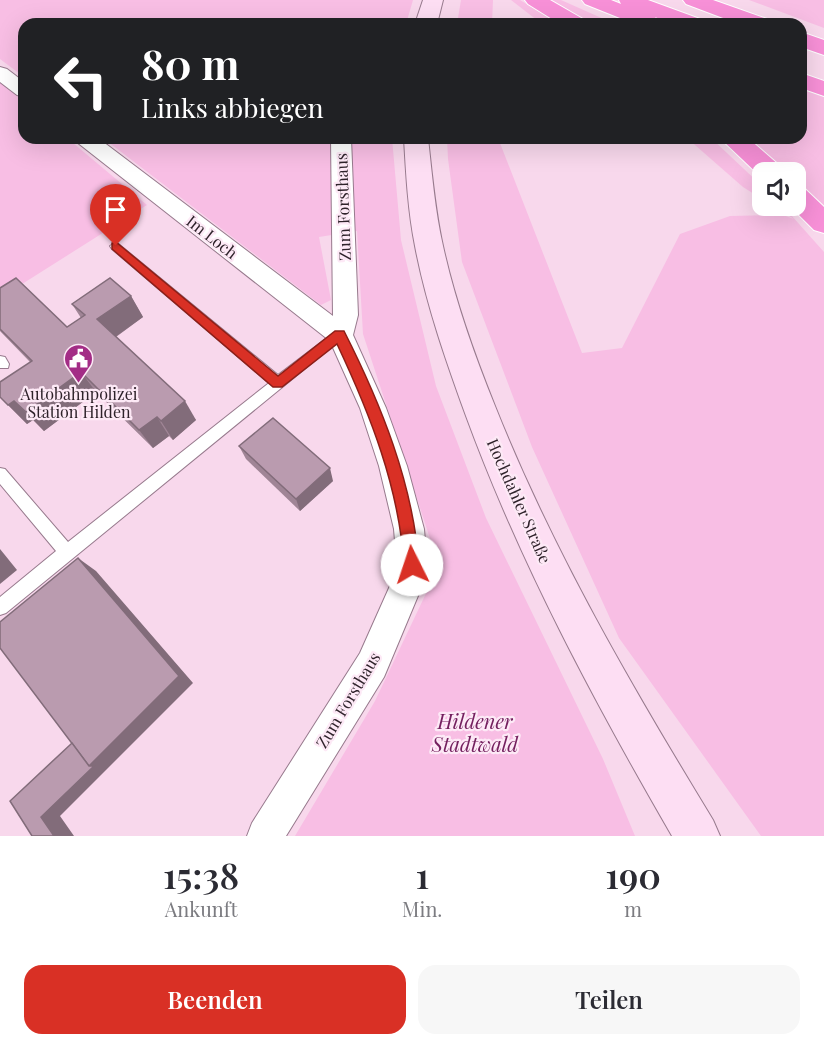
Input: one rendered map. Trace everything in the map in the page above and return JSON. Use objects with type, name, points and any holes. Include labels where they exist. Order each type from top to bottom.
[{"type":"highway","points":[[535,0],[565,18]]},
{"type":"highway","points":[[592,0],[639,18]]},
{"type":"highway","points":[[629,0],[676,18]]},
{"type":"highway","points":[[693,0],[742,18]]},
{"type":"highway","points":[[807,41],[824,48]]},
{"type":"highway","points":[[807,67],[824,74]]},
{"type":"highway","points":[[807,82],[824,89]]},
{"type":"highway","points":[[739,144],[760,162]]},
{"type":"highway","points":[[806,206],[824,223]]},
{"type":"main road","points":[[428,18],[432,0]]},
{"type":"main road","name":"Hochdahler Straße","points":[[417,144],[429,247],[453,336],[492,444],[531,533],[579,626],[634,729],[697,836]]},
{"type":"street","points":[[0,73],[18,86]]},
{"type":"street","name":"Im Loch","points":[[93,144],[340,335]]},
{"type":"street","name":"Zum Forsthaus","points":[[265,836],[372,665],[404,591],[412,565],[409,529],[393,466],[373,408],[340,335],[346,315],[341,144]]},
{"type":"lane","points":[[116,246],[278,383]]},
{"type":"lane","points":[[0,607],[340,335]]},
{"type":"lane","points":[[0,474],[67,552]]},
{"type":"green space","points":[[0,0],[413,0],[408,18],[18,18],[18,72],[0,59]]},
{"type":"green space","points":[[461,0],[493,0],[492,18],[458,18]]},
{"type":"green space","points":[[511,0],[520,0],[549,18],[534,18]]},
{"type":"green space","points":[[545,0],[561,0],[602,18],[576,18]]},
{"type":"green space","points":[[749,0],[824,0],[824,28],[807,22],[807,18],[797,18]]},
{"type":"green space","points":[[0,82],[18,97],[18,144],[74,144],[147,205],[0,298]]},
{"type":"green space","points":[[807,89],[824,96],[824,210],[806,193],[806,162],[772,162],[751,144],[807,144]]},
{"type":"green space","name":"Hildener Stadtwald","points":[[111,144],[393,144],[401,240],[436,386],[486,518],[603,759],[635,836],[295,836],[375,701],[439,566],[363,334],[357,231],[319,237],[331,300],[321,305]]},
{"type":"green space","points":[[447,144],[500,144],[582,353],[622,348],[680,234],[730,216],[786,216],[794,219],[789,216],[792,216],[824,252],[824,836],[761,836],[619,638],[532,447],[462,262]]},
{"type":"green space","points":[[694,144],[717,144],[752,177],[752,193]]},
{"type":"building","points":[[16,278],[67,327],[85,315],[72,304],[110,278],[131,296],[97,319],[185,401],[161,421],[157,417],[139,430],[81,372],[26,412],[14,401],[8,405],[0,397],[0,382],[32,361],[0,329],[0,288]]},
{"type":"building","points":[[273,418],[330,468],[296,499],[239,446]]},
{"type":"building","points":[[78,558],[179,676],[89,766],[0,648],[0,622]]},
{"type":"building","points":[[72,743],[89,766],[94,766],[41,817],[54,836],[32,836],[10,801]]},
{"type":"place","name":"Autobahnpolizei Station Hilden","points":[[79,384]]},
{"type":"route","points":[[116,246],[278,383],[340,335],[373,408],[393,466],[409,529],[412,565]]}]
